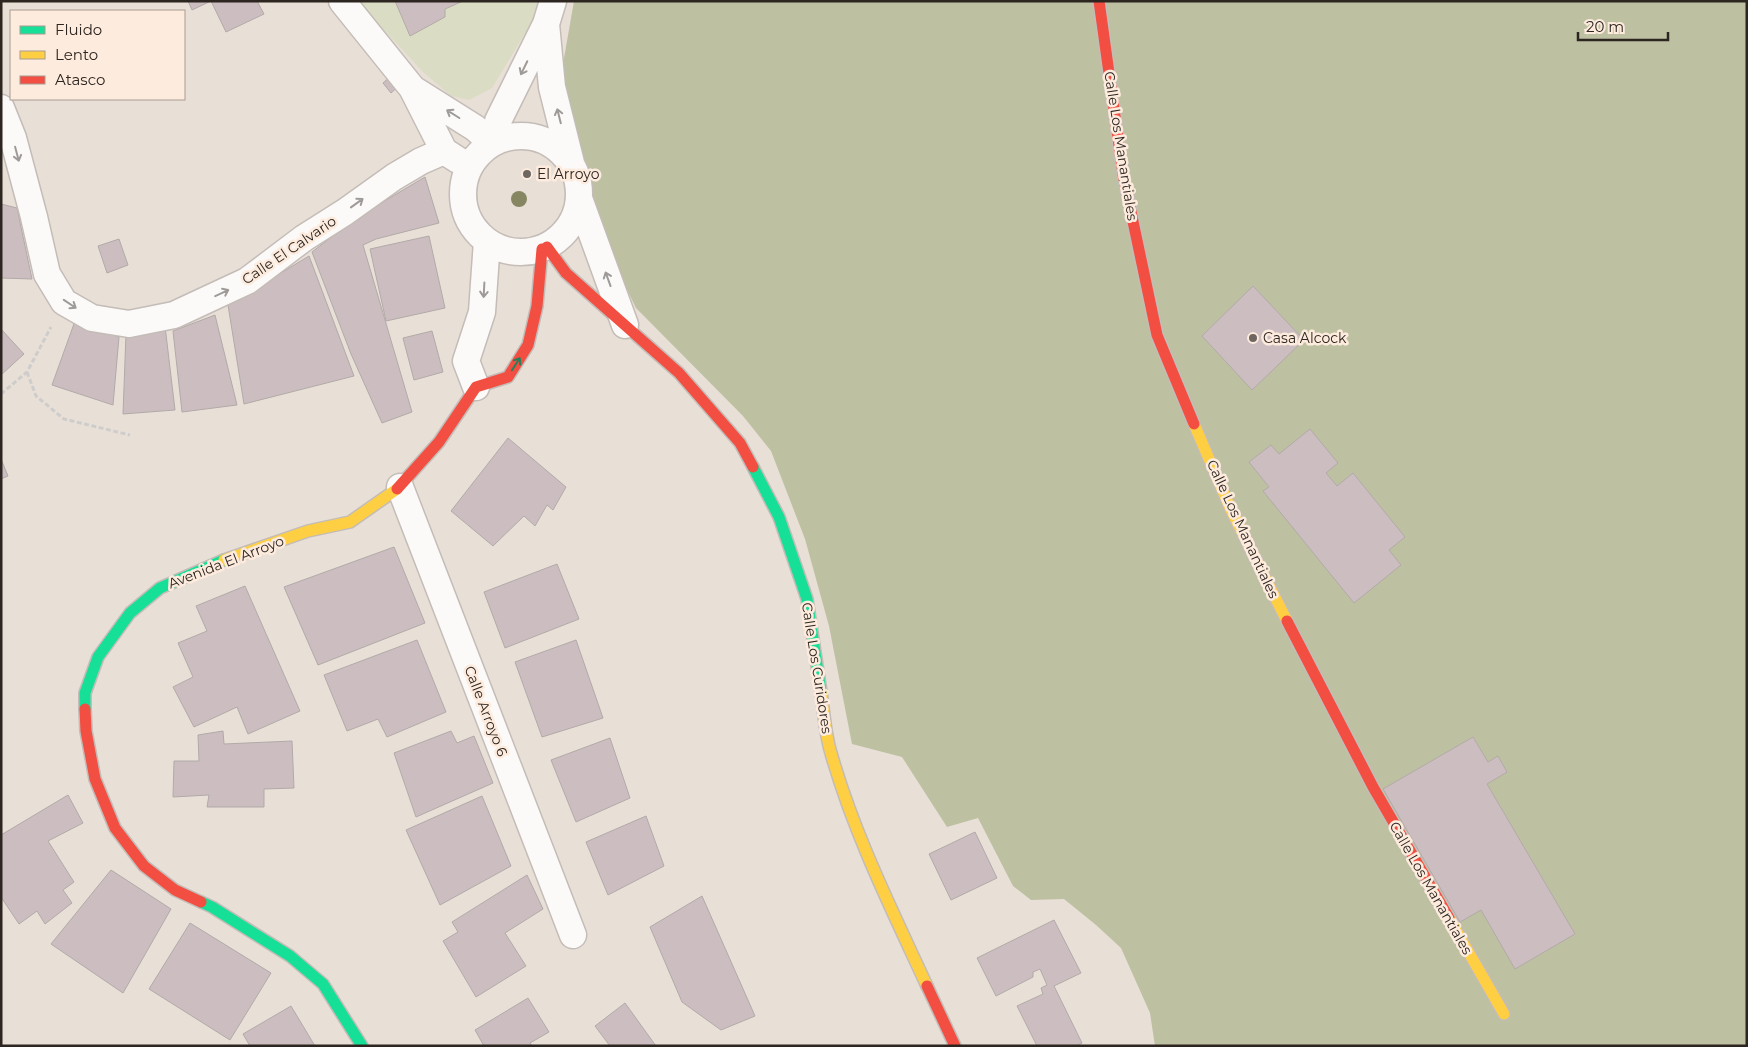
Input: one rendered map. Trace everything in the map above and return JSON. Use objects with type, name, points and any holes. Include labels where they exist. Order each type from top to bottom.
[{"type":"street","points":[[342,1],[412,88],[444,151],[468,168]]},
{"type":"street","name":"Calle Los Manantiales","points":[[1099,1],[1123,174],[1157,335],[1231,510],[1317,679],[1373,787],[1504,1014]]},
{"type":"street","points":[[494,142],[498,121],[549,13]]},
{"type":"street","points":[[549,13],[552,87],[571,164],[578,182],[580,201],[625,324]]},
{"type":"street","points":[[412,88],[494,142]]},
{"type":"street","name":"Calle El Calvario","points":[[1,108],[13,138],[47,274],[64,302],[92,318],[129,324],[174,315],[247,281],[304,238],[394,177],[421,161],[444,151]]},
{"type":"street","points":[[571,164],[560,150],[546,141],[530,136],[512,136],[494,142],[478,153],[468,168],[463,187],[464,208],[472,226],[486,241],[504,251],[524,253],[544,248],[563,236],[574,220],[580,201]]},
{"type":"street","points":[[486,241],[482,312],[466,361],[476,387],[508,377],[528,345],[537,306],[544,248]]},
{"type":"street","name":"Calle Los Curidores","points":[[544,248],[566,273],[678,373],[740,443],[779,517],[807,599],[830,751],[847,803],[875,872],[955,1046]]},
{"type":"street","name":"Avenida El Arroyo","points":[[362,1046],[323,984],[317,978],[290,956],[245,926],[212,907],[175,890],[144,866],[115,828],[95,779],[86,730],[85,693],[98,657],[130,613],[160,588],[212,564],[308,531],[350,522],[400,487],[439,442],[476,387]]},
{"type":"street","name":"Calle Arroyo 6","points":[[400,487],[573,935]]},
{"type":"path","points":[[1,394],[27,372],[64,302]]},
{"type":"path","points":[[27,372],[36,396],[64,418],[130,435]]},
{"type":"green space","points":[[357,1],[395,1],[410,36],[445,9],[463,1],[541,1],[536,15],[492,88],[469,100],[451,96],[423,72]]},
{"type":"green space","points":[[574,1],[1747,1],[1747,1046],[1155,1046],[1150,1013],[1121,948],[1064,899],[1031,900],[1013,886],[978,818],[947,827],[902,757],[852,744],[829,626],[805,539],[771,451],[743,416],[636,308],[598,230],[569,119],[563,64]]},
{"type":"building","points":[[188,1],[211,1],[192,10]]},
{"type":"building","points":[[211,1],[257,1],[264,14],[226,32]]},
{"type":"building","points":[[395,1],[463,1],[445,9],[445,17],[410,36]]},
{"type":"building","points":[[393,74],[401,84],[391,93],[383,83]]},
{"type":"building","points":[[425,177],[439,223],[376,239],[363,245],[412,412],[382,423],[351,354],[312,252],[356,218]]},
{"type":"building","points":[[1,204],[17,208],[32,279],[1,278]]},
{"type":"building","points":[[429,236],[445,308],[386,321],[370,249]]},
{"type":"building","points":[[119,239],[128,265],[107,273],[98,246]]},
{"type":"building","points":[[309,256],[354,376],[244,404],[228,305]]},
{"type":"building","name":"Casa Alcock","points":[[1253,286],[1304,340],[1252,390],[1202,336]]},
{"type":"building","points":[[215,315],[237,405],[182,412],[173,331]]},
{"type":"building","points":[[75,321],[119,337],[113,405],[52,385]]},
{"type":"building","points":[[165,326],[175,410],[123,414],[126,334]]},
{"type":"building","points":[[1,329],[24,354],[1,375]]},
{"type":"building","points":[[432,331],[443,372],[414,380],[403,338]]},
{"type":"building","points":[[1310,429],[1338,463],[1326,473],[1337,486],[1353,473],[1405,537],[1389,550],[1401,565],[1354,603],[1263,491],[1269,487],[1249,462],[1271,445],[1279,454]]},
{"type":"building","points":[[508,438],[566,487],[553,510],[547,505],[535,526],[524,516],[493,546],[451,511]]},
{"type":"building","points":[[1,459],[8,476],[1,479]]},
{"type":"building","points":[[394,547],[425,623],[318,665],[284,587]]},
{"type":"building","points":[[557,564],[579,619],[505,648],[484,592]]},
{"type":"building","points":[[245,586],[300,711],[248,734],[237,707],[194,727],[173,687],[193,677],[178,643],[207,631],[196,606]]},
{"type":"building","points":[[417,640],[446,712],[387,737],[378,719],[347,731],[324,675]]},
{"type":"building","points":[[576,640],[603,718],[542,737],[515,662]]},
{"type":"building","points":[[223,731],[224,744],[292,741],[294,788],[264,789],[264,807],[207,807],[209,795],[173,797],[174,761],[199,761],[198,735]]},
{"type":"building","points":[[451,731],[457,743],[474,736],[493,783],[416,817],[394,753]]},
{"type":"building","points":[[1473,737],[1488,762],[1498,756],[1507,772],[1487,784],[1575,934],[1515,969],[1481,910],[1460,922],[1383,789]]},
{"type":"building","points":[[610,738],[630,798],[576,822],[551,760]]},
{"type":"building","points":[[68,795],[83,823],[48,841],[74,882],[63,890],[72,903],[45,924],[37,911],[19,924],[1,897],[1,835]]},
{"type":"building","points":[[482,796],[511,866],[440,905],[406,830]]},
{"type":"building","points":[[646,816],[664,866],[608,895],[586,842]]},
{"type":"building","points":[[975,832],[997,878],[951,900],[929,854]]},
{"type":"building","points":[[111,870],[171,909],[123,993],[51,944]]},
{"type":"building","points":[[527,875],[543,909],[505,933],[526,966],[476,997],[443,941],[458,932],[452,922]]},
{"type":"building","points":[[702,896],[755,1016],[721,1030],[682,1002],[650,927]]},
{"type":"building","points":[[1054,920],[1081,973],[1054,986],[1082,1043],[1076,1046],[1037,1046],[1017,1006],[1043,994],[1041,988],[1047,985],[1040,969],[1033,972],[1033,977],[996,996],[977,958]]},
{"type":"building","points":[[190,923],[271,973],[230,1040],[149,989]]},
{"type":"building","points":[[528,998],[549,1032],[530,1043],[532,1046],[484,1046],[475,1030]]},
{"type":"building","points":[[625,1003],[656,1046],[610,1046],[595,1026]]},
{"type":"building","points":[[291,1006],[315,1046],[250,1046],[243,1034]]},
{"type":"traffic: fast","points":[[753,467],[779,517],[807,599],[821,692]]},
{"type":"traffic: fast","points":[[85,709],[85,693],[98,657],[130,613],[160,588],[224,560]]},
{"type":"traffic: fast","points":[[201,902],[290,956],[323,984],[362,1046]]},
{"type":"traffic: slow","points":[[1194,424],[1231,510],[1287,621]]},
{"type":"traffic: slow","points":[[224,560],[308,531],[350,522],[397,489]]},
{"type":"traffic: slow","points":[[821,692],[829,746],[840,783],[862,842],[927,986]]},
{"type":"traffic: slow","points":[[1449,918],[1504,1014]]},
{"type":"traffic: jam","points":[[1099,1],[1123,174],[1157,335],[1194,424]]},
{"type":"traffic: jam","points":[[547,247],[566,273],[679,373],[740,443],[753,467]]},
{"type":"traffic: jam","points":[[397,489],[439,442],[476,387],[508,377],[528,345],[537,306],[542,249]]},
{"type":"traffic: jam","points":[[1287,621],[1373,787],[1449,918]]},
{"type":"traffic: jam","points":[[85,709],[86,731],[95,779],[115,828],[144,866],[175,890],[201,902]]},
{"type":"traffic: jam","points":[[927,986],[955,1046]]},
{"type":"place","name":"El Arroyo","points":[[527,174]]},
{"type":"place","name":"Casa Alcock","points":[[1253,338]]}]
